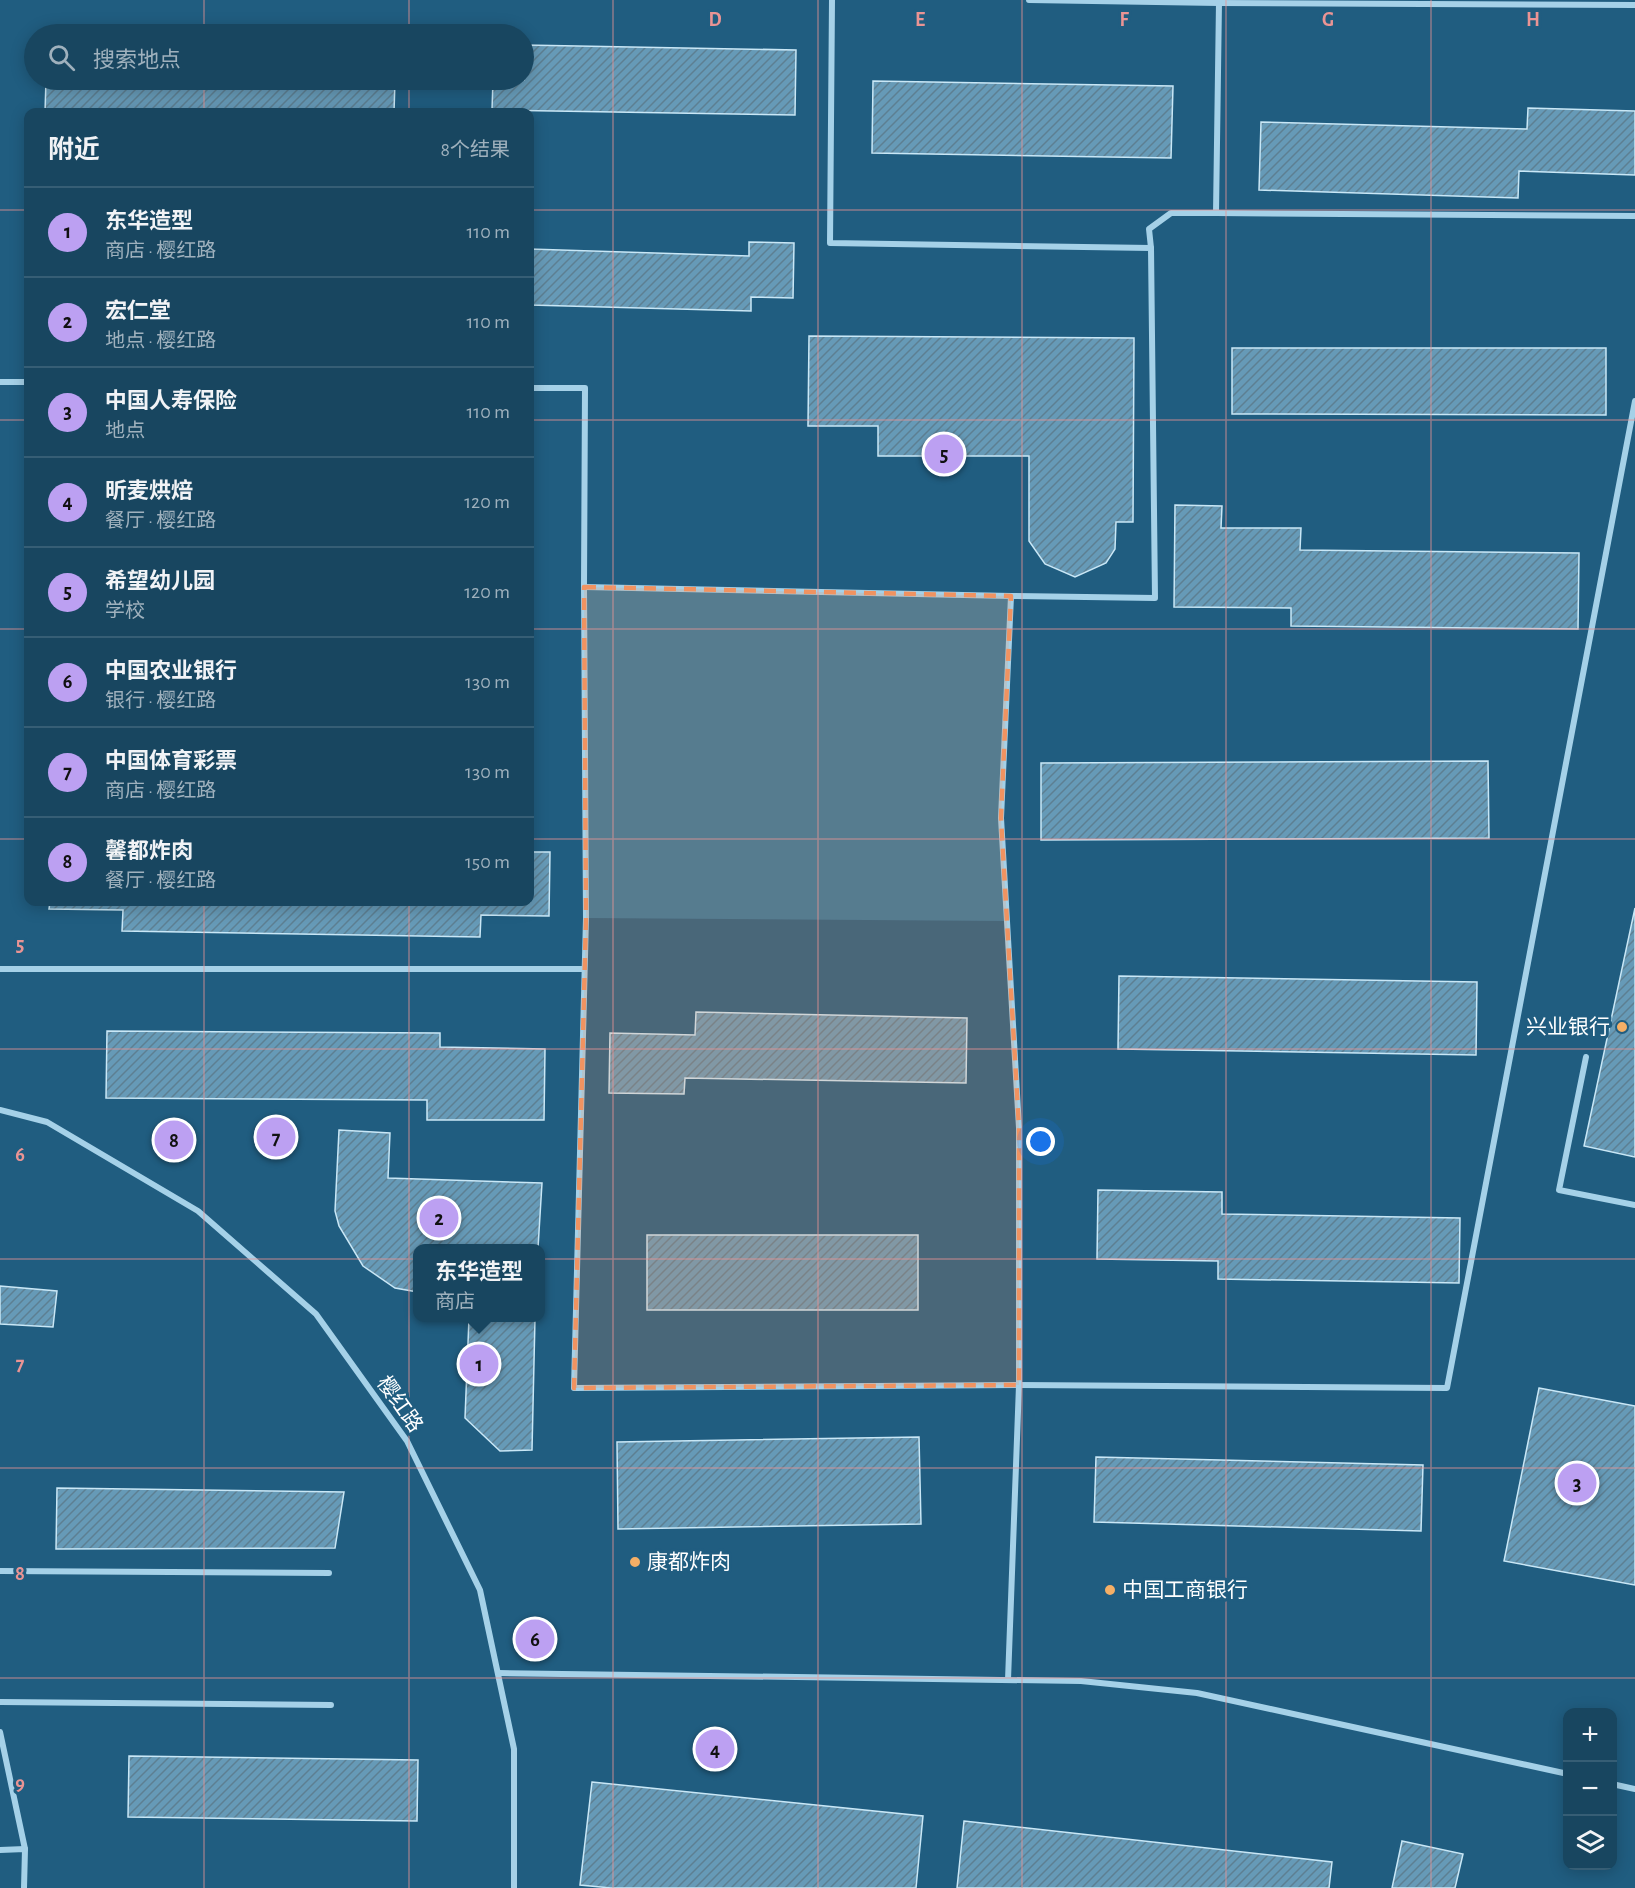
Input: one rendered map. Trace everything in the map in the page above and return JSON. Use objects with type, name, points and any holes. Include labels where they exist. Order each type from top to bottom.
[{"type":"street","points":[[832,0],[830,243],[1150,248]]},
{"type":"street","points":[[1029,0],[1635,6]]},
{"type":"street","points":[[1216,213],[1219,2]]},
{"type":"street","points":[[584,587],[1155,598],[1149,229],[1171,213],[1635,216]]},
{"type":"street","points":[[0,382],[24,382]]},
{"type":"street","points":[[534,388],[585,388],[586,918],[574,1388],[1018,1384],[1448,1388],[1635,401]]},
{"type":"street","points":[[1008,1680],[1018,1384],[1019,1128],[1001,818],[1011,596]]},
{"type":"street","points":[[0,969],[584,969]]},
{"type":"street","points":[[1586,1057],[1559,1190],[1635,1205]]},
{"type":"street","name":"樱红路","points":[[0,1110],[47,1122],[198,1211],[316,1314],[408,1441],[480,1590],[514,1749],[514,1888]]},
{"type":"street","points":[[0,1571],[329,1573]]},
{"type":"street","points":[[498,1673],[1081,1681],[1197,1693],[1563,1773]]},
{"type":"street","points":[[0,1702],[331,1705]]},
{"type":"street","points":[[0,1732],[25,1849],[24,1888]]},
{"type":"street","points":[[1617,1785],[1635,1789]]},
{"type":"street","points":[[0,1850],[25,1849]]},
{"type":"highlighted area","points":[[584,587],[1011,596],[1001,818],[1019,1128],[1019,1385],[574,1388],[586,918]]},
{"type":"shaded area","points":[[584,587],[1011,596],[1001,818],[1007,921],[586,918]]},
{"type":"building","points":[[534,45],[796,50],[795,115],[492,108],[493,90],[534,90]]},
{"type":"building","points":[[873,81],[1173,86],[1171,158],[872,153]]},
{"type":"building","points":[[46,90],[395,90],[394,108],[45,108]]},
{"type":"building","points":[[1528,108],[1635,111],[1635,175],[1519,171],[1518,198],[1259,190],[1261,122],[1527,129]]},
{"type":"building","points":[[749,242],[794,243],[793,298],[751,297],[751,311],[534,305],[534,249],[749,256]]},
{"type":"building","points":[[809,336],[1134,338],[1133,522],[1116,522],[1115,549],[1106,563],[1075,577],[1045,564],[1029,541],[1029,456],[878,456],[878,426],[808,426]]},
{"type":"building","points":[[1232,348],[1606,348],[1606,415],[1232,414]]},
{"type":"building","points":[[1175,505],[1222,506],[1221,528],[1301,528],[1300,550],[1579,553],[1578,629],[1291,626],[1291,608],[1174,607]]},
{"type":"building","points":[[1488,761],[1489,838],[1041,840],[1041,763]]},
{"type":"building","points":[[534,852],[550,852],[549,916],[481,915],[480,937],[122,931],[123,910],[49,909],[49,906],[534,906]]},
{"type":"building","name":"兴业银行","points":[[1635,908],[1635,1157],[1584,1146]]},
{"type":"building","points":[[1119,976],[1477,982],[1476,1055],[1118,1049]]},
{"type":"building","points":[[696,1012],[967,1018],[966,1083],[685,1078],[684,1094],[609,1093],[610,1033],[695,1035]]},
{"type":"building","points":[[107,1031],[440,1033],[440,1047],[545,1049],[544,1120],[427,1120],[427,1100],[106,1098]]},
{"type":"building","points":[[339,1130],[390,1133],[388,1178],[542,1183],[538,1244],[413,1244],[413,1291],[395,1288],[363,1266],[339,1226],[335,1211]]},
{"type":"building","points":[[1098,1190],[1222,1192],[1222,1214],[1460,1218],[1459,1283],[1218,1279],[1218,1261],[1097,1259]]},
{"type":"building","points":[[647,1235],[918,1235],[918,1310],[647,1310]]},
{"type":"building","points":[[0,1286],[57,1291],[53,1327],[0,1324]]},
{"type":"building","points":[[469,1322],[535,1322],[532,1450],[500,1451],[465,1418]]},
{"type":"building","points":[[1539,1388],[1635,1406],[1635,1585],[1504,1561]]},
{"type":"building","points":[[919,1437],[921,1524],[618,1529],[617,1442]]},
{"type":"building","points":[[1096,1457],[1423,1465],[1421,1531],[1094,1522]]},
{"type":"building","points":[[57,1488],[344,1492],[335,1548],[56,1549]]},
{"type":"building","points":[[129,1756],[418,1760],[417,1821],[128,1817]]},
{"type":"building","points":[[592,1782],[923,1816],[916,1888],[611,1888],[580,1885]]},
{"type":"building","points":[[964,1821],[1332,1862],[1329,1888],[957,1888]]},
{"type":"building","points":[[1402,1841],[1463,1854],[1455,1888],[1392,1888]]},
{"type":"place","name":"希望幼儿园","points":[[944,454]]},
{"type":"place","name":"兴业银行","points":[[1622,1027]]},
{"type":"place","name":"中国体育彩票","points":[[276,1137]]},
{"type":"place","name":"馨都炸肉","points":[[174,1140]]},
{"type":"place","name":"宏仁堂","points":[[439,1218]]},
{"type":"place","name":"东华造型","points":[[479,1364]]},
{"type":"place","name":"中国人寿保险","points":[[1577,1483]]},
{"type":"place","name":"康都炸肉","points":[[635,1562]]},
{"type":"place","name":"中国工商银行","points":[[1110,1590]]},
{"type":"place","name":"中国农业银行","points":[[535,1639]]},
{"type":"place","name":"昕麦烘焙","points":[[715,1749]]}]
